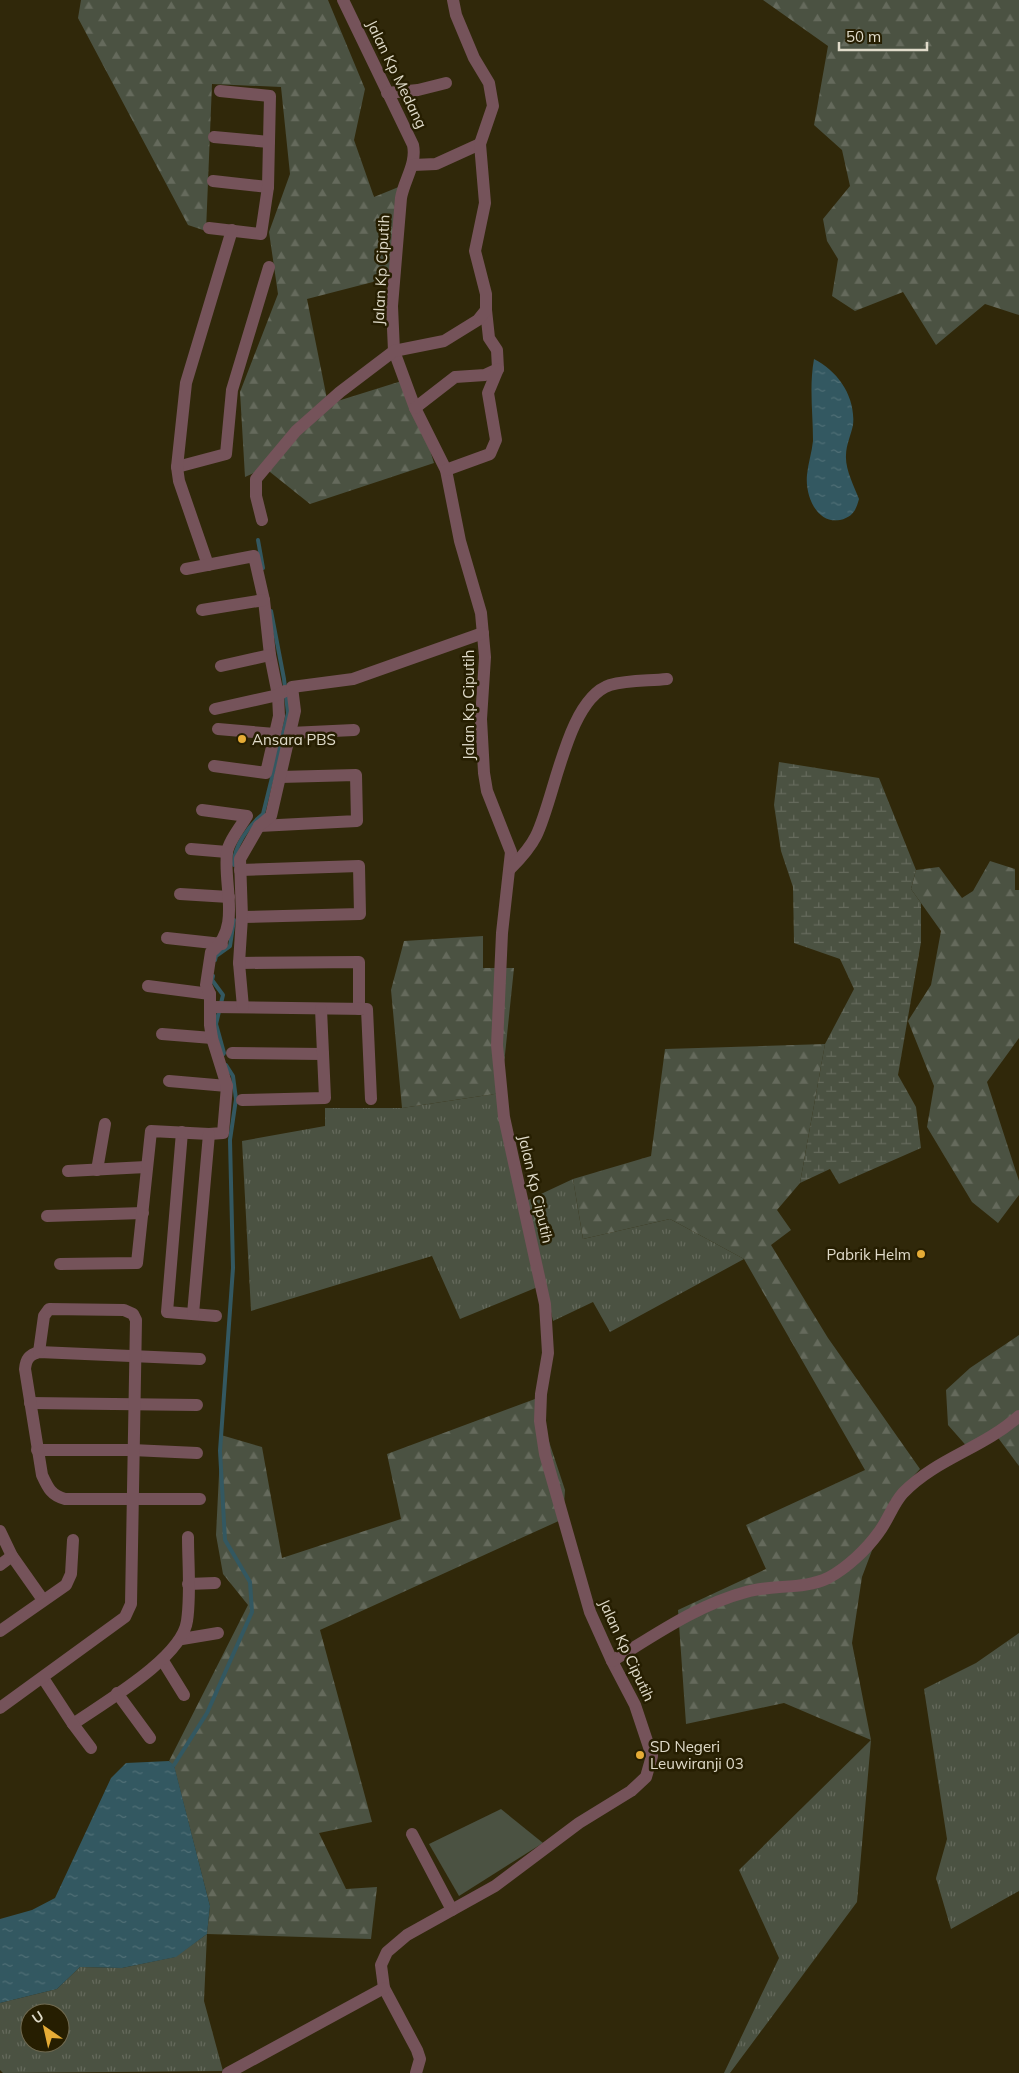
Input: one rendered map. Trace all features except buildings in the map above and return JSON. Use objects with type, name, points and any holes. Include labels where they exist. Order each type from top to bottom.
[{"type":"street","name":"Jalan Kp Medang","points":[[343,0],[413,145],[413,164]]},
{"type":"street","points":[[446,470],[490,454],[496,440],[488,393],[498,369],[497,350],[489,338],[486,294],[475,251],[485,203],[480,144],[493,106],[490,83],[474,58],[456,15],[453,0]]},
{"type":"street","points":[[387,93],[418,90],[446,83]]},
{"type":"street","points":[[209,228],[261,234],[268,187],[270,96],[220,91]]},
{"type":"street","points":[[214,136],[269,142]]},
{"type":"street","points":[[413,164],[436,164],[480,144]]},
{"type":"street","name":"Jalan Kp Ciputih","points":[[413,164],[401,198],[392,306],[394,351],[415,408],[446,470],[460,541],[481,613],[485,657],[481,719],[484,773],[487,791],[511,852],[502,933],[497,1045],[504,1117],[545,1304],[548,1353],[541,1394],[540,1421],[545,1454],[590,1612],[612,1661],[635,1705],[652,1756],[646,1777],[631,1791],[579,1823],[495,1886],[407,1935],[387,1952],[381,1965],[384,1988],[417,2050],[420,2059],[416,2073]]},
{"type":"street","points":[[213,181],[268,187]]},
{"type":"street","points":[[208,565],[178,481],[177,467],[186,383],[232,230]]},
{"type":"street","points":[[177,467],[226,454],[232,390],[269,267]]},
{"type":"street","points":[[262,520],[256,496],[256,479],[296,431],[340,392],[394,351],[444,341],[478,320],[486,310]]},
{"type":"street","points":[[415,408],[455,377],[485,375],[498,369]]},
{"type":"street","points":[[186,569],[254,556],[264,600],[270,655],[278,695],[279,716],[266,773],[214,766]]},
{"type":"street","points":[[202,610],[264,600]]},
{"type":"street","points":[[215,709],[278,695],[292,687],[353,679],[483,634]]},
{"type":"street","points":[[221,666],[270,655]]},
{"type":"street","points":[[510,869],[524,854],[536,835],[571,733],[590,697],[610,686],[667,679]]},
{"type":"street","points":[[243,1007],[240,963],[242,917],[240,860],[259,826],[271,816],[295,711],[292,687]]},
{"type":"street","points":[[218,729],[275,734]]},
{"type":"street","points":[[290,733],[354,730]]},
{"type":"street","points":[[259,826],[357,821],[356,775],[280,777]]},
{"type":"street","points":[[60,1264],[138,1263],[151,1131],[224,1133],[227,1086],[212,1038],[210,1025],[212,1008],[210,994],[206,985],[211,952],[222,944],[227,932],[229,897],[227,852],[247,816],[202,810]]},
{"type":"street","points":[[191,849],[227,852]]},
{"type":"street","points":[[240,870],[359,866],[360,914],[242,917]]},
{"type":"street","points":[[180,894],[229,897]]},
{"type":"street","points":[[167,938],[222,944]]},
{"type":"street","points":[[240,963],[360,962],[359,1009]]},
{"type":"street","points":[[148,986],[210,994]]},
{"type":"street","points":[[212,1008],[367,1009],[371,1099]]},
{"type":"street","points":[[242,1100],[325,1098],[321,1009]]},
{"type":"street","points":[[162,1034],[212,1038]]},
{"type":"street","points":[[232,1052],[323,1054]]},
{"type":"street","points":[[169,1081],[227,1086]]},
{"type":"street","points":[[97,1170],[105,1124]]},
{"type":"street","points":[[182,1132],[167,1312],[216,1316]]},
{"type":"street","points":[[193,1314],[209,1134]]},
{"type":"street","points":[[68,1171],[146,1168]]},
{"type":"street","points":[[47,1216],[143,1213]]},
{"type":"street","points":[[0,1708],[124,1617],[131,1604],[132,1450],[136,1320],[133,1314],[124,1310],[49,1309],[44,1316],[39,1352]]},
{"type":"street","points":[[200,1359],[39,1352],[32,1354],[26,1360],[25,1370],[36,1450],[42,1475],[50,1491],[55,1496],[65,1499],[200,1499]]},
{"type":"street","points":[[30,1403],[197,1406]]},
{"type":"street","points":[[612,1661],[703,1608],[747,1591],[800,1586],[828,1578],[860,1553],[878,1533],[902,1495],[933,1468],[986,1441],[1019,1416]]},
{"type":"street","points":[[36,1450],[197,1452]]},
{"type":"street","points":[[0,1531],[12,1556],[43,1600]]},
{"type":"street","points":[[73,1724],[162,1661],[182,1639],[187,1622],[188,1537]]},
{"type":"street","points":[[0,1631],[66,1585],[71,1574],[73,1540]]},
{"type":"street","points":[[0,1565],[12,1556]]},
{"type":"street","points":[[188,1584],[214,1583]]},
{"type":"street","points":[[182,1639],[218,1633]]},
{"type":"street","points":[[162,1661],[184,1695]]},
{"type":"street","points":[[43,1678],[91,1748]]},
{"type":"street","points":[[117,1693],[150,1738]]},
{"type":"street","points":[[412,1834],[452,1910]]},
{"type":"street","points":[[228,2073],[384,1988]]},
{"type":"green space","points":[[81,0],[328,0],[365,89],[354,140],[374,197],[406,184],[400,275],[307,299],[328,404],[408,379],[434,463],[310,504],[265,468],[245,477],[240,392],[278,294],[269,232],[290,174],[281,87],[212,84],[206,231],[188,225],[78,18]]},
{"type":"green space","points":[[763,0],[1019,0],[1019,315],[985,304],[936,345],[903,292],[855,311],[832,296],[838,259],[827,241],[823,219],[850,186],[842,150],[814,125],[828,46]]},
{"type":"green space","points":[[779,762],[879,778],[916,870],[911,889],[921,903],[921,942],[898,1075],[916,1107],[921,1148],[839,1184],[830,1169],[800,1183],[825,1044],[854,989],[840,959],[794,943],[793,887],[781,851],[774,805]]},
{"type":"green space","points":[[990,861],[1015,869],[1015,890],[1019,890],[1019,1038],[987,1082],[1019,1181],[1019,1195],[998,1223],[972,1202],[927,1127],[934,1086],[908,1021],[931,985],[941,931],[911,889],[916,870],[939,867],[962,898],[973,891]]},
{"type":"green space","points":[[483,936],[483,968],[514,968],[501,1093],[402,1108],[391,990],[404,941]]},
{"type":"green space","points":[[825,1044],[800,1183],[777,1210],[791,1230],[771,1245],[828,1338],[920,1469],[891,1500],[862,1577],[852,1643],[871,1740],[784,1703],[686,1724],[678,1610],[766,1569],[746,1525],[865,1470],[744,1259],[670,1219],[583,1239],[573,1179],[651,1156],[665,1049]]},
{"type":"green space","points":[[501,1093],[526,1201],[573,1179],[583,1239],[670,1219],[744,1259],[610,1332],[593,1302],[553,1321],[545,1284],[460,1319],[432,1256],[251,1311],[242,1141],[325,1126],[325,1108],[402,1108]]},
{"type":"green space","points":[[1019,1335],[1019,1466],[996,1435],[970,1450],[948,1425],[946,1390],[970,1368]]},
{"type":"green space","points":[[535,1399],[565,1490],[563,1519],[320,1630],[372,1822],[319,1833],[346,1889],[377,1887],[371,1939],[207,1934],[210,1906],[174,1766],[169,1761],[248,1605],[223,1574],[216,1535],[221,1435],[262,1447],[282,1558],[401,1519],[387,1454]]},
{"type":"green space","points":[[1019,1633],[1019,1891],[951,1929],[936,1878],[947,1839],[924,1689],[976,1663]]},
{"type":"green space","points":[[871,1740],[857,1902],[730,2073],[724,2073],[779,1958],[739,1870]]},
{"type":"green space","points":[[501,1809],[543,1843],[459,1896],[429,1844]]},
{"type":"green space","points":[[207,1934],[204,2001],[223,2071],[3,2073],[0,2070],[0,2003],[57,1989],[80,1967],[122,1968],[175,1957]]},
{"type":"water","points":[[814,359],[831,370],[838,378],[844,386],[852,405],[853,425],[846,460],[850,477],[859,499],[857,507],[853,512],[848,517],[840,520],[832,520],[818,513],[808,491],[807,475],[813,441],[811,390]]},
{"type":"water","points":[[169,1761],[174,1765],[210,1906],[207,1934],[176,1957],[122,1968],[80,1967],[57,1989],[0,2003],[0,1919],[32,1910],[55,1898],[111,1778],[126,1763]]},
{"type":"waterway","points":[[258,540],[263,568]]},
{"type":"waterway","points":[[234,865],[234,858],[239,844],[252,824],[263,814],[288,713],[284,679],[271,611]]},
{"type":"waterway","points":[[215,960],[216,956],[230,946],[234,920]]},
{"type":"waterway","points":[[213,976],[212,980],[223,995],[216,1024],[224,1053],[221,1057]]},
{"type":"waterway","points":[[174,1765],[207,1713],[252,1612],[250,1582],[225,1540],[220,1451],[233,1268],[230,1140],[236,1099],[233,1076],[226,1065]]},
{"type":"place","name":"Ansara PBS","points":[[242,739]]},
{"type":"place","name":"Pabrik Helm","points":[[921,1254]]},
{"type":"place","name":"SD Negeri Leuwiranji 03","points":[[640,1755]]}]
